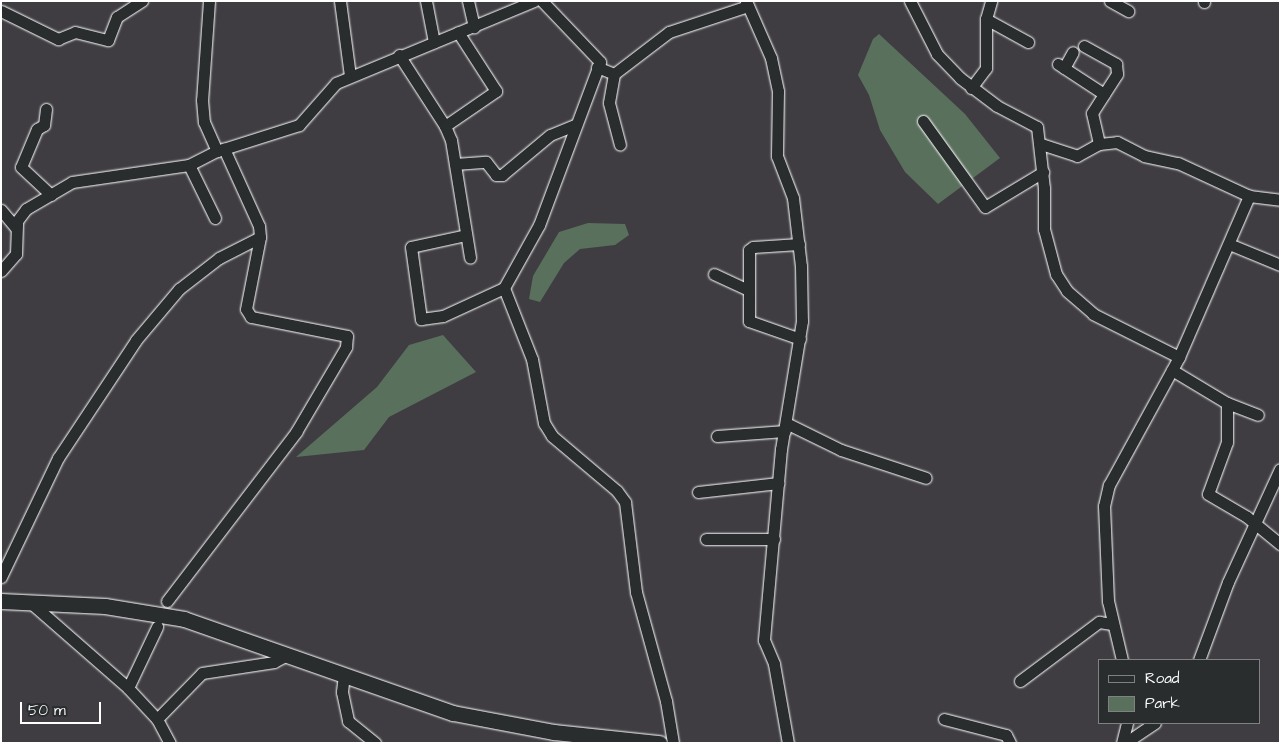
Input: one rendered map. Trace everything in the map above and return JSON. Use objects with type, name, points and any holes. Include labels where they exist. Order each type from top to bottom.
[{"type":"street","points":[[1,11],[58,39],[75,32],[108,40],[118,17],[142,1]]},
{"type":"street","points":[[167,601],[296,432],[346,347],[347,336],[251,317],[246,309],[260,237],[259,226],[204,122],[202,100],[210,1]]},
{"type":"street","points":[[340,1],[350,76]]},
{"type":"street","points":[[426,1],[434,42]]},
{"type":"street","points":[[468,1],[474,27]]},
{"type":"street","points":[[1,271],[16,254],[16,228],[26,210],[72,182],[189,165],[220,150],[299,125],[336,83],[399,55],[474,27],[534,1]]},
{"type":"street","points":[[466,236],[411,246],[421,319],[443,316],[504,288],[539,226],[600,62],[542,1]]},
{"type":"street","points":[[910,1],[937,54],[971,88],[1037,127],[1041,144],[1043,172],[1044,229],[1056,274],[1067,291],[1093,314],[1179,357]]},
{"type":"street","points":[[971,88],[986,68],[986,19],[991,1]]},
{"type":"street","points":[[1114,2],[1128,11]]},
{"type":"street","points":[[620,145],[608,103],[614,74],[669,32],[747,4],[771,58],[778,91],[777,156],[793,198],[799,244],[800,339],[778,483],[764,640],[774,664],[788,743]]},
{"type":"street","points":[[986,19],[1028,42]]},
{"type":"street","points":[[445,126],[496,91],[458,32]]},
{"type":"street","points":[[1084,46],[1116,64],[1117,74],[1092,113],[1099,144]]},
{"type":"street","points":[[1073,52],[1061,66],[1104,94]]},
{"type":"street","points":[[399,55],[445,126],[455,164],[470,258]]},
{"type":"street","points":[[597,67],[614,74]]},
{"type":"street","points":[[46,109],[44,125],[37,129],[21,168],[51,194]]},
{"type":"street","points":[[923,121],[985,207],[1043,172]]},
{"type":"street","points":[[455,164],[486,162],[496,175],[502,175],[550,135],[575,125]]},
{"type":"street","points":[[1041,144],[1077,156],[1099,144],[1117,142],[1144,156],[1178,163],[1249,196],[1280,200]]},
{"type":"street","points":[[189,165],[215,218]]},
{"type":"street","points":[[1122,659],[1112,624],[1104,530],[1108,485],[1179,357],[1249,196]]},
{"type":"street","points":[[1,210],[16,228]]},
{"type":"street","points":[[1,577],[58,458],[136,340],[179,289],[219,258],[260,237]]},
{"type":"street","points":[[799,244],[753,247],[749,250],[749,290],[752,325],[800,339]]},
{"type":"street","points":[[1229,244],[1280,265]]},
{"type":"street","points":[[714,274],[749,290]]},
{"type":"street","points":[[504,288],[532,359],[544,423],[552,436],[617,491],[625,502],[636,592],[666,701],[673,743]]},
{"type":"street","points":[[1172,370],[1227,403],[1258,415]]},
{"type":"street","points":[[1227,403],[1227,442],[1208,494],[1256,523],[1280,544]]},
{"type":"street","points":[[717,436],[786,427],[841,450],[926,478]]},
{"type":"street","points":[[1199,659],[1228,582],[1280,469]]},
{"type":"street","points":[[698,492],[778,483]]},
{"type":"street","points":[[706,539],[774,539]]},
{"type":"street","points":[[1,601],[142,610],[184,619],[453,713],[554,732],[658,743]]},
{"type":"street","points":[[31,603],[128,688],[157,719],[170,743]]},
{"type":"street","points":[[1020,681],[1099,622],[1112,624]]},
{"type":"street","points":[[128,688],[157,628]]},
{"type":"street","points":[[157,719],[202,673],[274,662],[287,655]]},
{"type":"street","points":[[344,675],[342,692],[348,720],[374,743]]},
{"type":"street","points":[[944,719],[1006,735],[1010,743]]},
{"type":"street","points":[[1123,743],[1127,724]]},
{"type":"street","points":[[1123,743],[1153,724]]},
{"type":"green space","points":[[879,34],[965,114],[1000,158],[938,204],[905,172],[880,130],[869,95],[858,75],[873,39]]},
{"type":"green space","points":[[588,223],[625,224],[629,235],[615,245],[580,249],[564,263],[540,302],[529,299],[533,276],[559,232]]},
{"type":"green space","points":[[443,335],[476,372],[389,417],[364,450],[296,457],[377,387],[409,345]]}]
